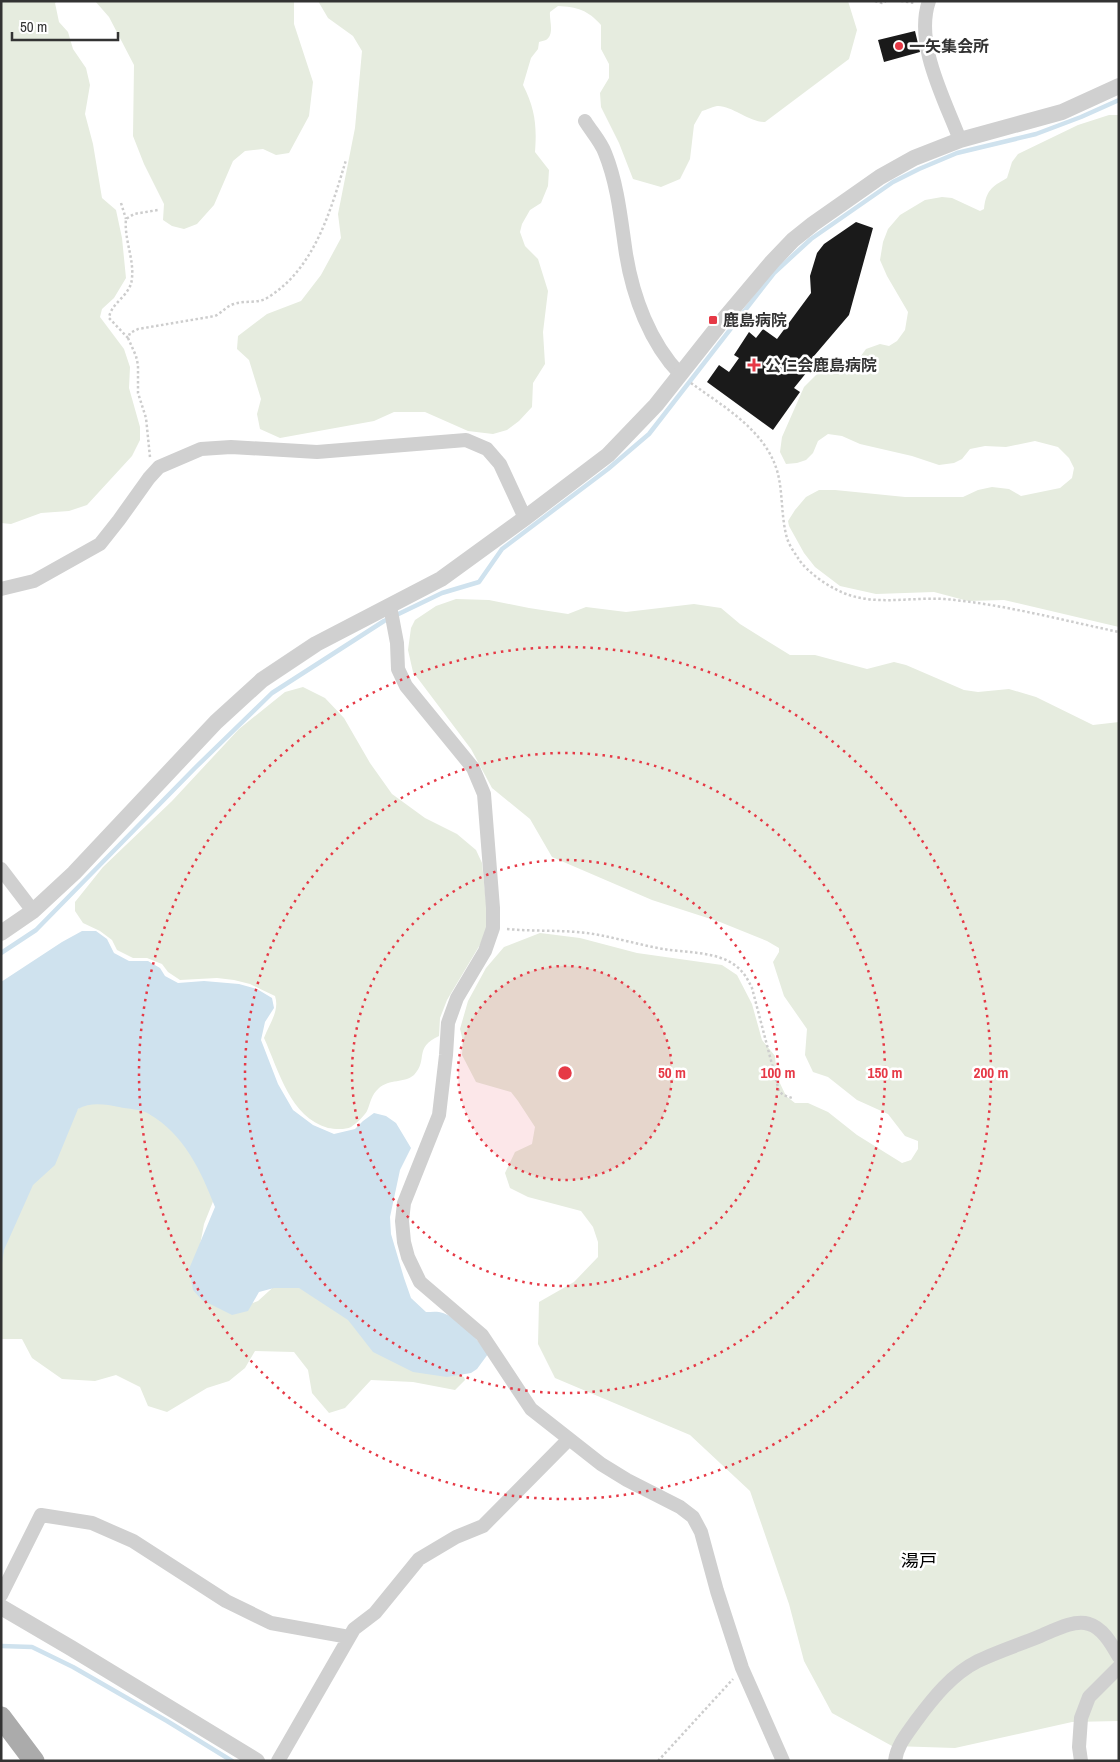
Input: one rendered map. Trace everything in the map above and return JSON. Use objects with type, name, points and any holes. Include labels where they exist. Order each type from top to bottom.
[{"type":"main road","points":[[1,1717],[34,1761]]},
{"type":"street","points":[[929,1],[925,15],[928,51],[960,140]]},
{"type":"street","points":[[1,933],[33,911],[74,873],[216,722],[262,680],[316,644],[392,614],[525,518],[608,455],[687,379],[742,297],[793,240],[813,224],[880,177],[914,158],[960,140],[1062,112],[1119,86]]},
{"type":"street","points":[[585,121],[605,152],[621,216],[626,256],[646,324],[672,366],[687,379]]},
{"type":"street","points":[[1,589],[34,580],[100,544],[159,467],[201,449],[231,447],[317,452],[466,440],[487,449],[500,464],[525,518]]},
{"type":"street","points":[[392,614],[397,643],[398,669],[406,686],[473,768],[484,794],[493,908],[493,928],[485,950],[457,998],[448,1023],[439,1115],[404,1203],[402,1221],[408,1257],[420,1282],[482,1335],[531,1409],[601,1464],[627,1480],[680,1507],[693,1517],[701,1532],[717,1591],[742,1668],[783,1761]]},
{"type":"street","points":[[1,869],[33,911]]},
{"type":"street","points":[[278,1761],[354,1629],[375,1613],[419,1559],[456,1537],[483,1526],[569,1439]]},
{"type":"street","points":[[1,1595],[40,1515],[92,1523],[133,1541],[226,1601],[271,1623],[349,1637]]},
{"type":"street","points":[[1,1607],[257,1761]]},
{"type":"street","points":[[895,1761],[896,1751],[901,1742],[934,1697],[964,1670],[978,1661],[1053,1630],[1081,1622],[1094,1626],[1101,1632],[1119,1656]]},
{"type":"street","points":[[1081,1761],[1079,1747],[1081,1718],[1089,1697],[1119,1667]]},
{"type":"path","points":[[875,1],[882,3],[886,1]]},
{"type":"path","points":[[128,338],[130,333],[138,329],[215,316],[235,303],[262,301],[281,288],[311,251],[321,232],[346,160]]},
{"type":"path","points":[[121,203],[126,219],[132,278],[127,293],[110,311],[109,318],[128,338],[136,356],[138,365],[138,393],[146,418],[152,474]]},
{"type":"path","points":[[126,219],[134,214],[158,210]]},
{"type":"path","points":[[687,379],[746,424],[767,450],[778,475],[787,539],[799,560],[817,577],[831,586],[849,595],[869,599],[943,599],[982,604],[1011,608],[1119,632]]},
{"type":"path","points":[[493,928],[598,935],[663,949],[705,955],[725,960],[736,966],[746,975],[752,988],[779,1091],[783,1095],[792,1098]]},
{"type":"path","points":[[658,1761],[742,1668]]},
{"type":"shaded area","points":[[1,1],[57,1],[55,3],[59,22],[68,32],[73,49],[86,68],[90,85],[85,114],[93,144],[102,198],[116,210],[122,238],[126,278],[114,298],[102,309],[100,317],[124,349],[130,367],[129,388],[140,427],[140,440],[132,456],[87,505],[69,511],[41,513],[11,524],[1,523]]},
{"type":"shaded area","points":[[95,1],[294,1],[294,24],[313,82],[309,116],[289,153],[276,155],[263,149],[245,151],[233,161],[214,205],[197,224],[184,229],[172,226],[163,220],[164,204],[144,164],[133,136],[134,65],[109,17]]},
{"type":"shaded area","points":[[318,1],[848,1],[857,30],[849,59],[765,122],[722,106],[702,111],[694,125],[690,159],[680,179],[661,187],[633,179],[619,143],[601,107],[600,93],[609,78],[609,64],[601,49],[601,25],[582,10],[558,6],[550,12],[551,27],[549,37],[539,42],[538,49],[531,58],[523,85],[534,117],[536,134],[535,152],[549,170],[548,186],[541,203],[530,210],[520,232],[525,246],[538,259],[548,291],[543,332],[545,364],[533,383],[532,407],[519,421],[507,430],[493,434],[468,431],[425,412],[394,412],[374,421],[280,438],[260,429],[257,414],[261,399],[249,360],[237,349],[238,336],[267,314],[301,301],[321,275],[341,238],[338,214],[355,128],[362,51],[353,36],[328,18]]},
{"type":"shaded area","points":[[1109,115],[1119,115],[1119,627],[1004,600],[968,601],[934,592],[876,594],[840,586],[815,567],[804,553],[789,526],[788,521],[795,510],[806,497],[819,490],[905,497],[963,497],[978,490],[992,487],[1009,489],[1021,496],[1060,488],[1072,478],[1074,468],[1069,458],[1058,447],[1035,441],[1006,447],[985,446],[970,449],[962,459],[954,463],[939,465],[912,456],[860,444],[842,436],[828,434],[818,441],[813,453],[806,460],[786,464],[780,452],[782,437],[804,387],[824,367],[858,360],[866,349],[880,344],[889,346],[897,341],[905,330],[908,312],[880,260],[883,242],[888,229],[900,215],[925,200],[942,197],[952,198],[980,211],[984,209],[990,190],[1007,178],[1012,162],[1018,154],[1078,125]]},
{"type":"shaded area","points":[[456,599],[489,600],[568,614],[586,607],[626,612],[694,604],[721,608],[740,624],[790,655],[815,655],[867,669],[894,662],[906,665],[964,690],[978,692],[1009,689],[1036,697],[1093,725],[1119,722],[1119,1721],[1072,1722],[955,1748],[892,1746],[832,1713],[804,1661],[789,1604],[750,1491],[690,1435],[555,1378],[538,1344],[539,1302],[574,1282],[598,1257],[598,1242],[593,1227],[581,1211],[528,1197],[510,1188],[505,1173],[515,1152],[532,1144],[535,1127],[511,1092],[476,1082],[462,1055],[463,1041],[460,1029],[468,1001],[486,968],[504,947],[540,933],[580,938],[637,953],[722,965],[737,975],[752,1004],[762,1040],[775,1056],[777,1077],[786,1096],[795,1103],[808,1103],[828,1112],[857,1135],[902,1163],[911,1160],[918,1149],[918,1141],[905,1136],[888,1114],[857,1100],[828,1077],[813,1072],[805,1055],[807,1029],[784,996],[773,962],[779,952],[779,948],[767,941],[720,922],[652,900],[552,857],[530,819],[492,788],[471,749],[413,672],[408,650],[411,628],[415,620],[436,606]]},
{"type":"shaded area","points":[[303,687],[325,698],[344,718],[370,763],[392,794],[425,818],[457,834],[476,850],[482,863],[488,921],[484,938],[447,1000],[440,1018],[439,1036],[426,1045],[421,1064],[414,1075],[406,1079],[387,1083],[379,1088],[362,1117],[351,1127],[343,1129],[328,1128],[315,1122],[304,1114],[287,1091],[264,1038],[275,1012],[275,996],[250,984],[234,980],[217,978],[180,980],[168,972],[162,964],[147,958],[133,958],[117,950],[112,940],[100,931],[83,923],[75,911],[75,902],[103,867],[172,801],[239,729],[285,692]]},
{"type":"shaded area","points":[[91,1099],[155,1112],[179,1133],[216,1194],[204,1224],[197,1261],[237,1309],[258,1301],[280,1281],[304,1284],[452,1372],[464,1377],[465,1380],[455,1390],[413,1382],[371,1380],[345,1408],[329,1413],[312,1393],[308,1370],[294,1352],[255,1351],[245,1368],[229,1381],[207,1388],[167,1412],[148,1406],[140,1387],[116,1375],[95,1381],[62,1379],[32,1358],[22,1339],[1,1339],[1,1245],[65,1119]]},
{"type":"water","points":[[82,931],[96,931],[107,939],[114,953],[129,961],[148,961],[160,968],[165,976],[178,983],[204,981],[239,984],[257,989],[272,998],[274,1008],[265,1022],[261,1040],[278,1084],[293,1110],[313,1125],[334,1134],[355,1129],[374,1113],[386,1116],[396,1123],[411,1148],[400,1170],[390,1217],[391,1234],[404,1278],[411,1298],[426,1312],[439,1312],[450,1316],[468,1330],[479,1342],[488,1354],[477,1369],[471,1373],[447,1377],[413,1372],[373,1352],[348,1320],[299,1288],[274,1288],[259,1292],[248,1311],[232,1315],[202,1300],[193,1290],[189,1269],[215,1207],[204,1180],[182,1143],[161,1122],[146,1112],[138,1110],[98,1104],[78,1109],[55,1165],[33,1185],[4,1250],[1,1271],[1,982]]},
{"type":"building","name":"一矢集会所","points":[[915,31],[920,52],[884,62],[878,40]]},
{"type":"building","points":[[856,222],[873,228],[849,315],[808,363],[811,367],[794,388],[800,392],[773,430],[707,382],[719,365],[729,372],[739,358],[734,355],[749,332],[756,338],[763,329],[777,339],[811,293],[810,276],[817,253],[824,244]]},
{"type":"waterway","points":[[1,953],[36,930],[195,768],[272,693],[384,621],[442,593],[479,582],[502,549],[608,469],[649,434],[774,273],[811,239],[893,182],[919,169],[957,153],[1036,134],[1119,100]]},
{"type":"waterway","points":[[1,1646],[32,1647],[73,1667],[232,1761]]},
{"type":"place","name":"一矢集会所","points":[[899,46]]},
{"type":"place","name":"鹿島病院","points":[[713,320]]},
{"type":"place","name":"公仁会鹿島病院","points":[[754,365]]},
{"type":"district","name":"湯戸","points":[[919,1561]]}]
